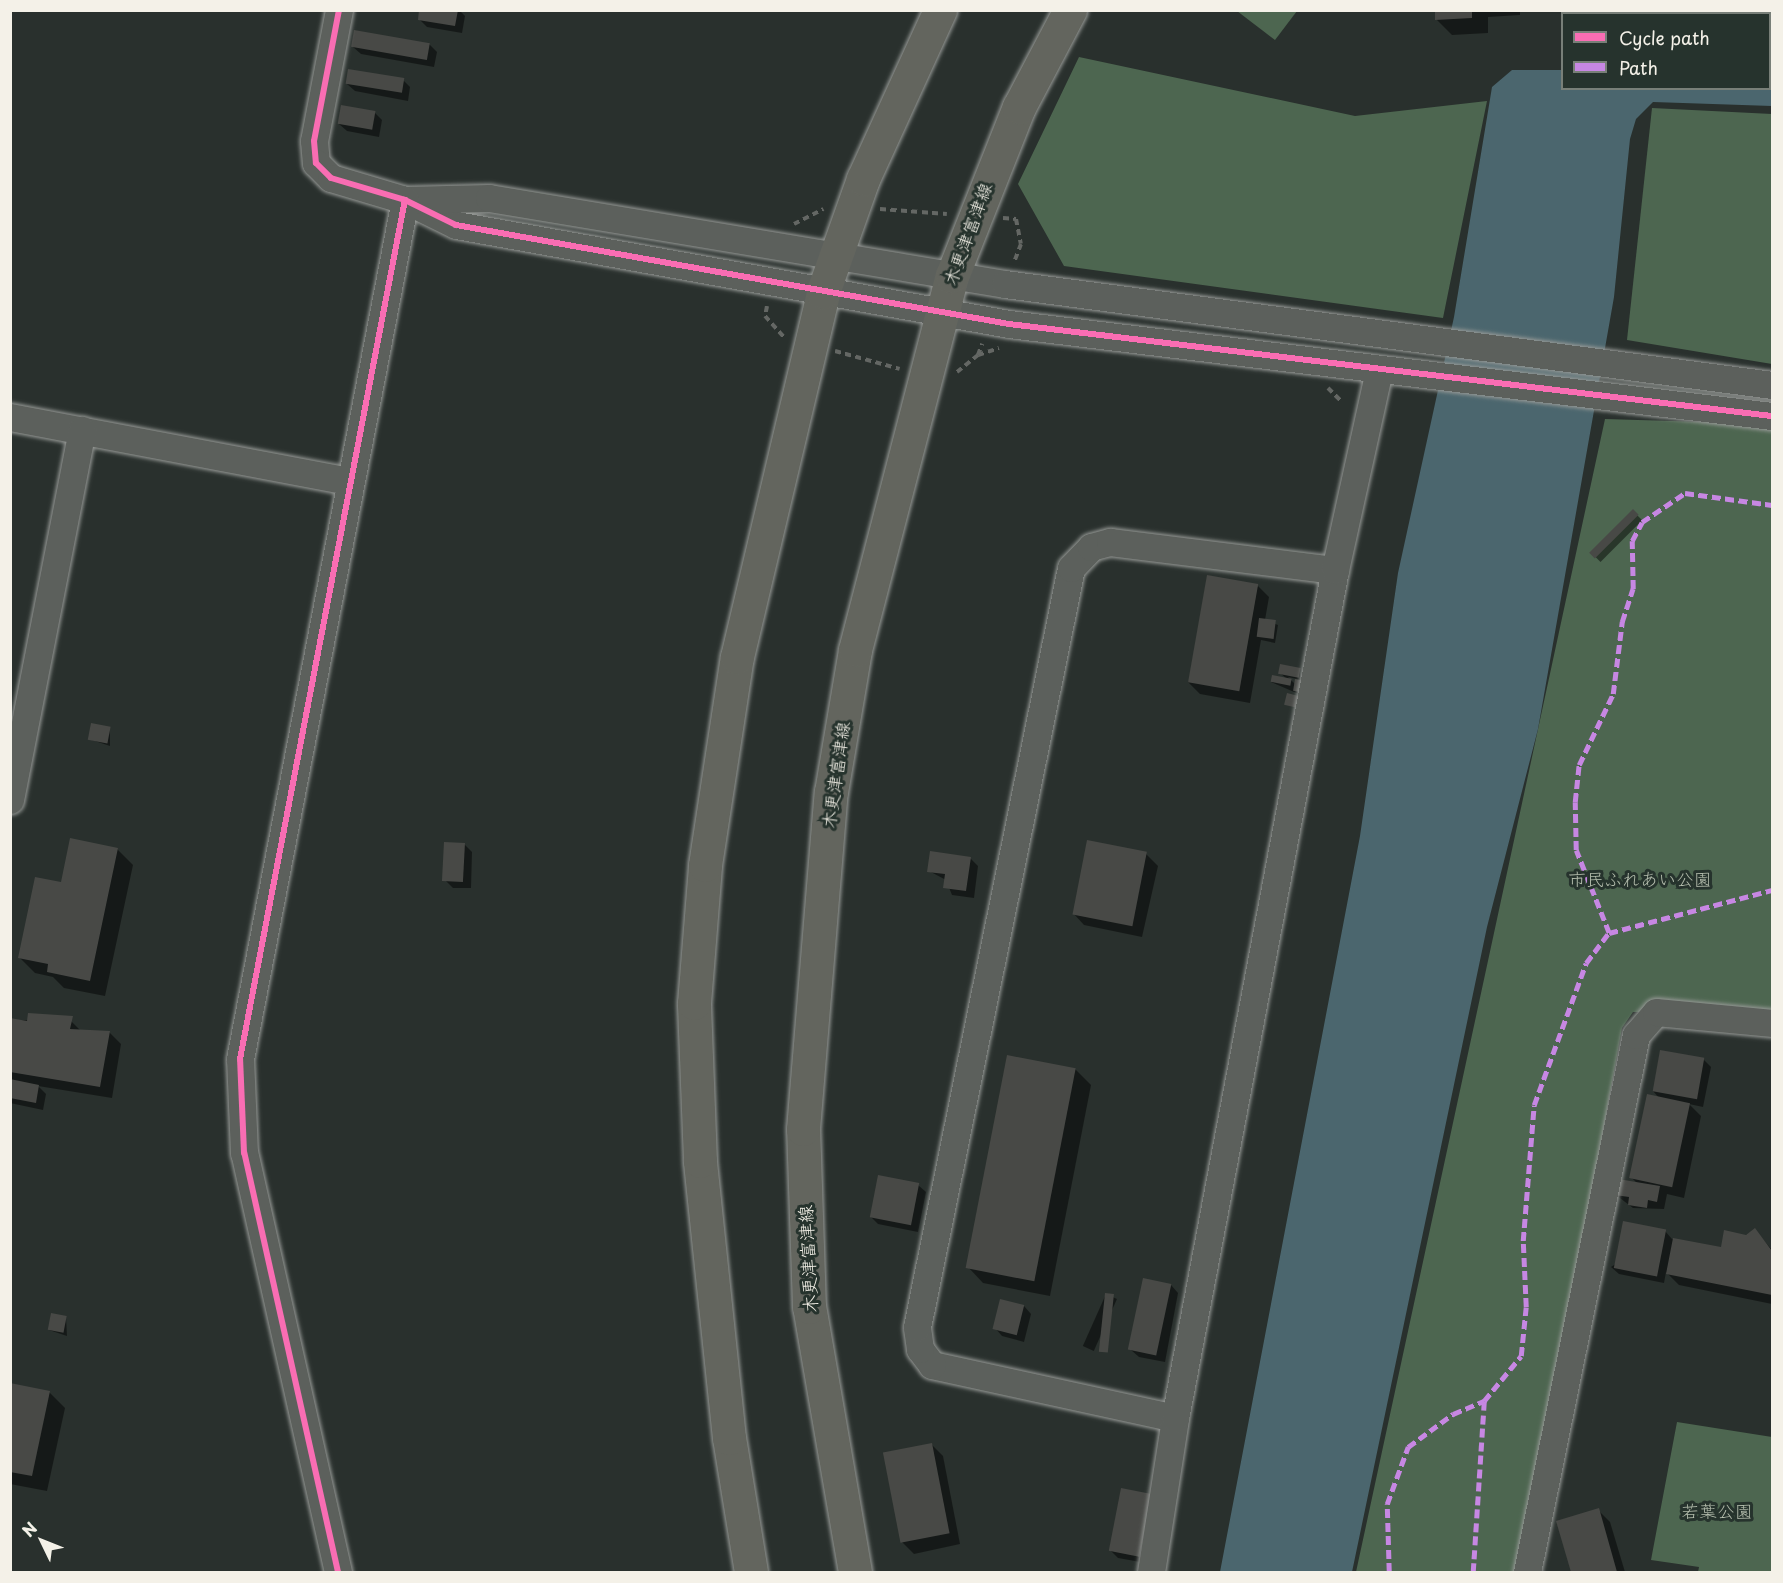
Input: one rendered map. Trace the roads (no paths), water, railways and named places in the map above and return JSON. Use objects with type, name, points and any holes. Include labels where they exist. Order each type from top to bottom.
[{"type":"main road","points":[[751,1572],[714,1301],[694,1003],[705,865],[737,657],[823,292],[853,207],[940,10]]},
{"type":"main road","name":"木更津富津線","points":[[855,1572],[809,1307],[803,1129],[831,792],[855,650],[924,375],[952,276],[1019,107],[1070,10]]},
{"type":"street","points":[[339,10],[314,141],[316,163],[331,178],[405,200],[456,225],[941,313],[1613,399],[1773,416]]},
{"type":"street","points":[[405,200],[489,198],[952,276],[1431,344],[1773,385]]},
{"type":"street","points":[[338,1572],[244,1153],[240,1059],[348,481],[405,200]]},
{"type":"street","points":[[1151,1572],[1175,1418],[1335,570],[1379,370]]},
{"type":"street","points":[[10,417],[348,481]]},
{"type":"street","points":[[10,800],[17,730],[82,430]]},
{"type":"street","points":[[1175,1418],[933,1365],[920,1349],[917,1328],[1071,568],[1091,547],[1110,542],[1335,570]]},
{"type":"street","points":[[1527,1572],[1636,1035],[1656,1012],[1773,1023]]},
{"type":"water","points":[[1512,70],[1561,70],[1561,90],[1771,90],[1771,87],[1772,106],[1653,102],[1636,119],[1630,139],[1614,297],[1538,729],[1487,927],[1352,1572],[1220,1572],[1360,836],[1398,573],[1454,317],[1492,87]]},
{"type":"park label","name":"市民ふれあい公園","points":[[1640,879]]},
{"type":"park label","name":"若葉公園","points":[[1717,1511]]}]
